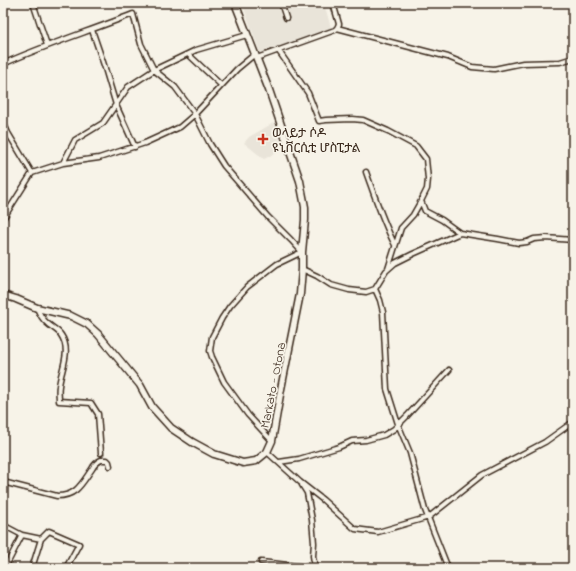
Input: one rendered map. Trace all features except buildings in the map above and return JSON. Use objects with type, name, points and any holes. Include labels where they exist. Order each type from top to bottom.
[{"type":"main road","name":"Markato - Otona","points":[[3,295],[37,308],[71,316],[87,324],[107,344],[140,385],[152,407],[171,428],[192,442],[214,454],[243,463],[256,461],[267,452],[272,441],[300,294],[305,207],[300,181],[269,90],[235,3]]},
{"type":"street","points":[[33,3],[47,45]]},
{"type":"street","points":[[281,3],[286,18]]},
{"type":"street","points":[[4,219],[32,173],[63,163],[99,158],[135,147],[180,127],[195,114],[237,69],[256,56],[332,32],[339,24],[333,3]]},
{"type":"street","points":[[3,64],[47,45],[133,14],[141,44],[154,70],[175,87],[195,114],[210,144],[224,166],[268,217],[302,252],[277,264],[247,287],[230,306],[212,337],[210,351],[224,382],[248,415],[272,441]]},
{"type":"street","points":[[337,28],[448,57],[472,67],[494,69],[523,63],[560,62],[573,58]]},
{"type":"street","points":[[92,30],[116,104],[135,147]]},
{"type":"street","points":[[63,163],[75,140],[103,123],[128,87],[154,70],[196,50],[247,35]]},
{"type":"street","points":[[278,50],[308,93],[319,121],[352,119],[363,120],[416,146],[426,159],[428,179],[427,189],[413,215],[401,228],[388,270]]},
{"type":"street","points":[[188,54],[221,85]]},
{"type":"street","points":[[3,122],[32,173]]},
{"type":"street","points":[[366,172],[377,204],[395,245]]},
{"type":"street","points":[[421,201],[425,211],[442,220],[460,233],[519,244],[534,238],[573,240]]},
{"type":"street","points":[[302,269],[331,285],[349,290],[366,292],[375,289],[386,271],[395,263],[460,233]]},
{"type":"street","points":[[375,289],[383,312],[388,389],[398,424],[410,454],[425,510],[429,517],[447,568]]},
{"type":"street","points":[[37,308],[47,323],[55,328],[65,344],[66,353],[58,387],[59,401],[91,403],[98,414],[100,453]]},
{"type":"street","points":[[279,462],[299,459],[339,447],[352,440],[366,440],[384,435],[394,429],[407,416],[449,370]]},
{"type":"street","points":[[267,452],[355,529],[378,532],[429,517],[482,475],[544,442],[573,422]]},
{"type":"street","points":[[3,482],[62,496],[70,494],[78,488],[96,464],[101,460],[107,460],[110,462],[110,466]]},
{"type":"street","points":[[262,562],[315,568],[313,556],[313,530],[309,503],[307,493],[300,482]]},
{"type":"street","points":[[3,525],[22,535],[41,539]]},
{"type":"street","points":[[32,568],[41,539],[50,532],[79,544],[66,568]]},
{"type":"street","points":[[5,568],[22,535]]},
{"type":"shaded area","points":[[242,3],[324,3],[331,28],[315,36],[261,55]]},
{"type":"shaded area","name":"ወላይታ ሶዶ ዩኒቨርሲቲ ሆስፒታል","points":[[275,122],[282,150],[264,159],[244,143],[249,137]]},
{"type":"place","name":"ወላይታ ሶዶ ዩኒቨርሲቲ ሆስፒታል","points":[[263,139]]}]
